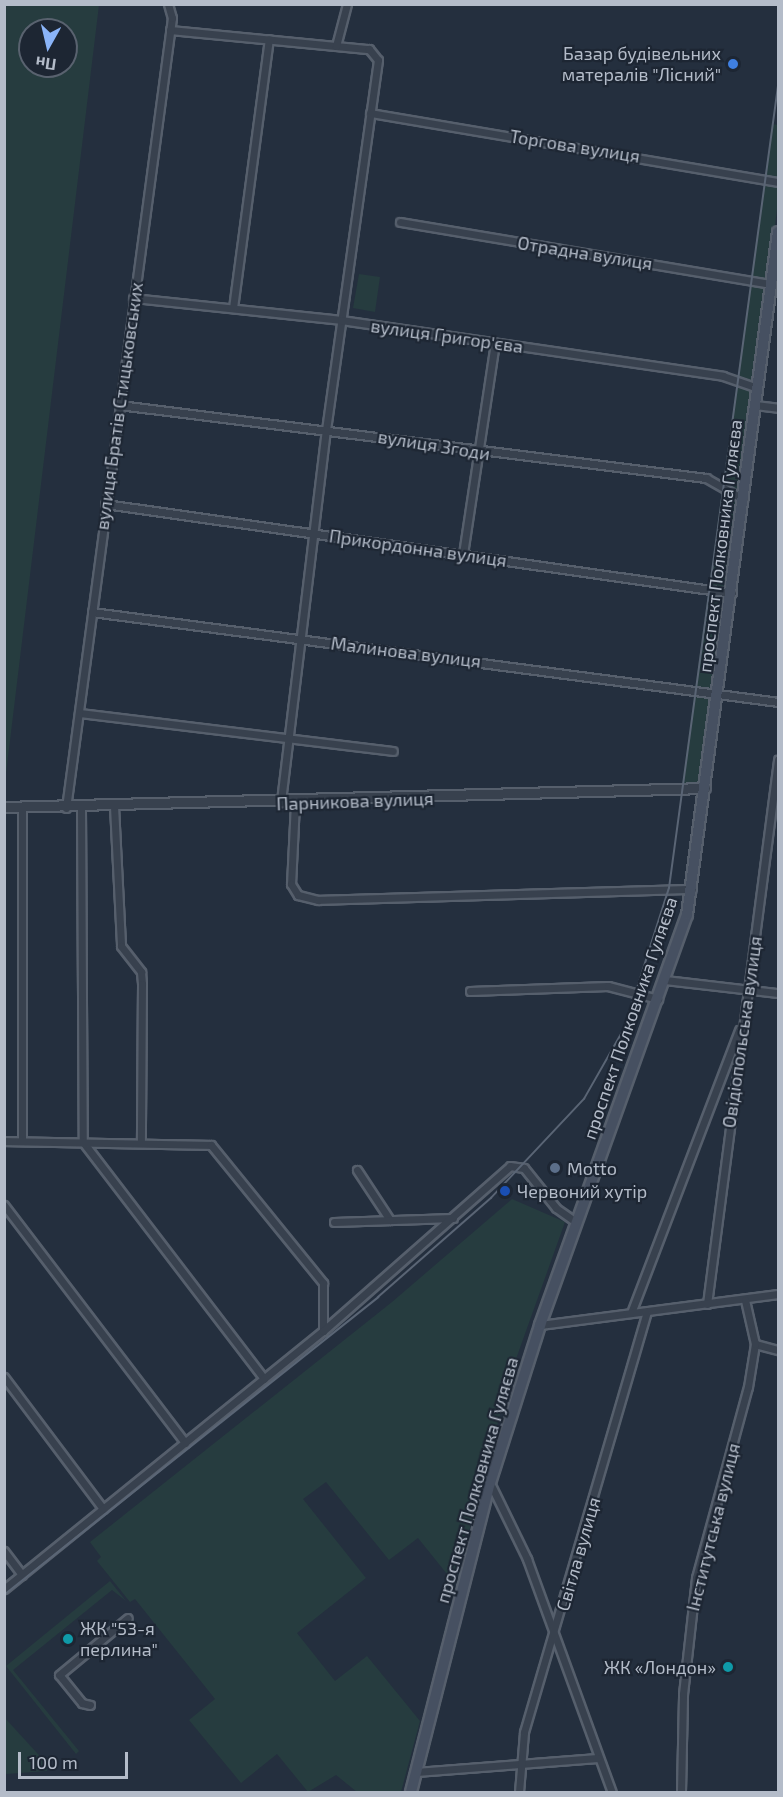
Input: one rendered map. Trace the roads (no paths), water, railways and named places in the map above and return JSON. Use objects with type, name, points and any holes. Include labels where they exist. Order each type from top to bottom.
[{"type":"main road","name":"проспект Полковника Гуляєва","points":[[411,1792],[490,1483],[540,1324],[665,980],[692,889],[778,232]]},
{"type":"street","name":"вулиця Братів Стицьковських","points":[[66,808],[170,30],[168,4]]},
{"type":"street","points":[[336,46],[347,4]]},
{"type":"street","points":[[170,30],[336,46],[375,53],[370,113],[326,429],[281,803]]},
{"type":"street","points":[[233,308],[269,39]]},
{"type":"street","name":"Торгова вулиця","points":[[370,113],[778,182]]},
{"type":"street","name":"Отрадна вулиця","points":[[400,222],[771,284]]},
{"type":"street","name":"вулиця Григор'єва","points":[[133,298],[341,320],[723,376],[757,388]]},
{"type":"street","points":[[463,554],[481,453],[495,343]]},
{"type":"street","name":"вулиця Згоди","points":[[119,405],[326,429],[481,453],[706,478],[743,499]]},
{"type":"street","points":[[755,405],[778,408]]},
{"type":"street","name":"Прикордонна вулиця","points":[[105,504],[732,593]]},
{"type":"street","name":"Малинова вулиця","points":[[92,612],[719,692],[778,702]]},
{"type":"street","points":[[79,713],[393,751]]},
{"type":"street","name":"Овідіопольська вулиця","points":[[707,1304],[778,760]]},
{"type":"street","name":"Парникова вулиця","points":[[4,807],[22,809],[295,803],[705,788]]},
{"type":"street","points":[[295,803],[291,884],[298,895],[318,900],[692,889]]},
{"type":"street","points":[[114,806],[121,946],[141,972],[142,984],[141,1142]]},
{"type":"street","points":[[81,807],[83,1142],[264,1379]]},
{"type":"street","points":[[22,809],[22,1141]]},
{"type":"street","points":[[665,980],[778,993]]},
{"type":"street","points":[[470,991],[608,986],[658,999]]},
{"type":"street","points":[[631,1313],[743,1020]]},
{"type":"street","points":[[4,1141],[211,1145],[323,1283],[323,1331]]},
{"type":"street","points":[[4,1589],[323,1331],[517,1163],[556,1208],[576,1222]]},
{"type":"street","points":[[357,1170],[390,1220]]},
{"type":"street","points":[[4,1205],[185,1443]]},
{"type":"street","points":[[334,1221],[453,1218]]},
{"type":"street","points":[[540,1324],[745,1300],[778,1294]]},
{"type":"street","name":"Інститутська вулиця","points":[[681,1792],[683,1694],[696,1578],[748,1387],[755,1344],[745,1300]]},
{"type":"street","name":"Світла вулиця","points":[[612,1792],[597,1758],[555,1633],[647,1312]]},
{"type":"street","points":[[755,1344],[778,1350]]},
{"type":"street","points":[[4,1377],[103,1509]]},
{"type":"street","points":[[490,1483],[555,1633],[524,1732],[518,1764],[519,1792]]},
{"type":"street","points":[[4,1551],[22,1575]]},
{"type":"street","points":[[90,1705],[82,1703],[59,1675],[128,1618]]},
{"type":"street","points":[[416,1772],[597,1758]]},
{"type":"tram line","points":[[4,1595],[378,1297],[491,1198],[584,1099],[624,1029],[669,888],[778,86]]},
{"type":"place","name":"Базар будівельних матералів \"Лісний\"","points":[[733,64]]},
{"type":"place","name":"Motto","points":[[555,1168]]},
{"type":"place","name":"Червоний хутір","points":[[505,1191]]},
{"type":"place","name":"ЖК \"53-я перлина\"","points":[[68,1639]]},
{"type":"place","name":"ЖК «Лондон»","points":[[728,1667]]}]
